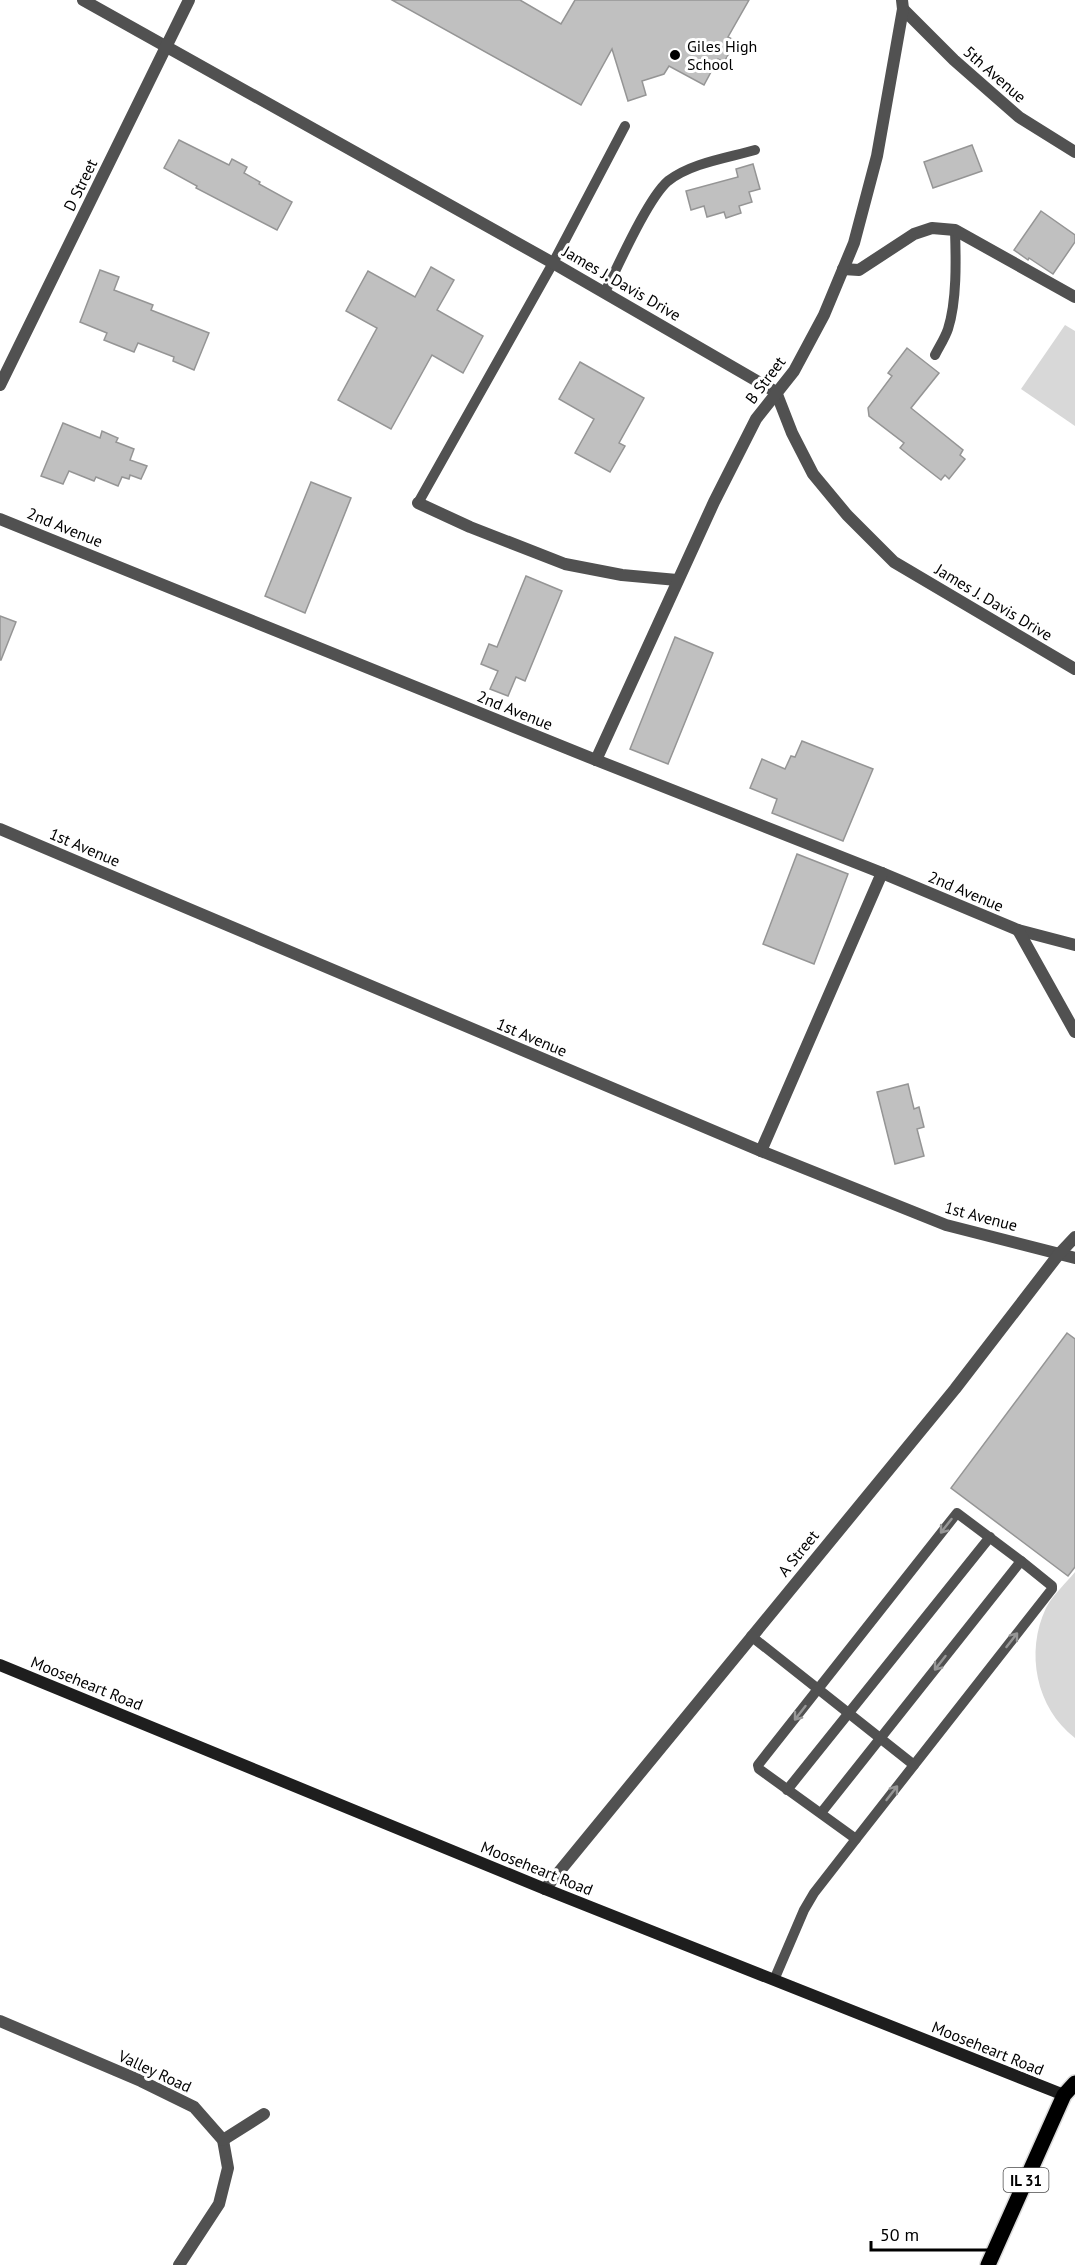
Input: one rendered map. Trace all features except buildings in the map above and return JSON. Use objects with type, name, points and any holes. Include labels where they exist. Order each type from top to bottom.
[{"type":"main road","name":"Mooseheart Road","points":[[0,1665],[545,1889],[1064,2095]]},
{"type":"main road","name":"IL 31","points":[[988,2265],[1064,2095],[1075,2083]]},
{"type":"street","name":"James J. Davis Drive","points":[[83,0],[553,262],[776,392],[792,433],[813,474],[848,515],[894,562],[1075,669]]},
{"type":"street","name":"D Street","points":[[0,385],[189,0]]},
{"type":"street","name":"5th Avenue","points":[[903,4],[954,60],[1019,117],[1075,152]]},
{"type":"street","name":"B Street","points":[[596,760],[677,580],[756,419],[794,371],[824,315],[854,243],[877,156],[903,4]]},
{"type":"street","points":[[843,269],[859,270],[914,234],[933,228],[955,230],[1075,297]]},
{"type":"street","points":[[418,503],[470,527],[566,564],[622,575],[677,580]]},
{"type":"street","name":"2nd Avenue","points":[[0,519],[882,873],[1018,930],[1075,945]]},
{"type":"street","name":"1st Avenue","points":[[0,829],[761,1151],[946,1225],[1075,1258]]},
{"type":"street","points":[[761,1151],[882,873]]},
{"type":"street","name":"2nd Avenue","points":[[1018,930],[1075,1032]]},
{"type":"street","name":"A Street","points":[[545,1889],[955,1389],[1059,1254],[1075,1237]]},
{"type":"street","name":"Valley Road","points":[[0,2021],[141,2081],[194,2108],[223,2140]]},
{"type":"street","points":[[179,2265],[219,2204],[228,2168],[223,2140],[264,2114]]},
{"type":"lane","points":[[418,503],[626,126]]},
{"type":"lane","points":[[605,292],[655,196],[668,181],[703,165],[755,150]]},
{"type":"lane","points":[[935,355],[948,330],[951,316],[956,257],[955,230]]},
{"type":"lane","points":[[774,1980],[804,1910],[814,1893],[1052,1590],[1052,1586],[957,1513],[758,1765],[759,1769],[856,1839]]},
{"type":"lane","points":[[787,1790],[990,1537]]},
{"type":"lane","points":[[821,1813],[1021,1562]]},
{"type":"lane","points":[[751,1636],[914,1765]]},
{"type":"shaded area","points":[[1065,325],[1075,331],[1075,426],[1021,389]]},
{"type":"shaded area","points":[[1075,1572],[1075,1738],[1062,1726],[1043,1695],[1038,1678],[1036,1643],[1046,1608]]},
{"type":"place","name":"Giles High School","points":[[675,55]]}]
